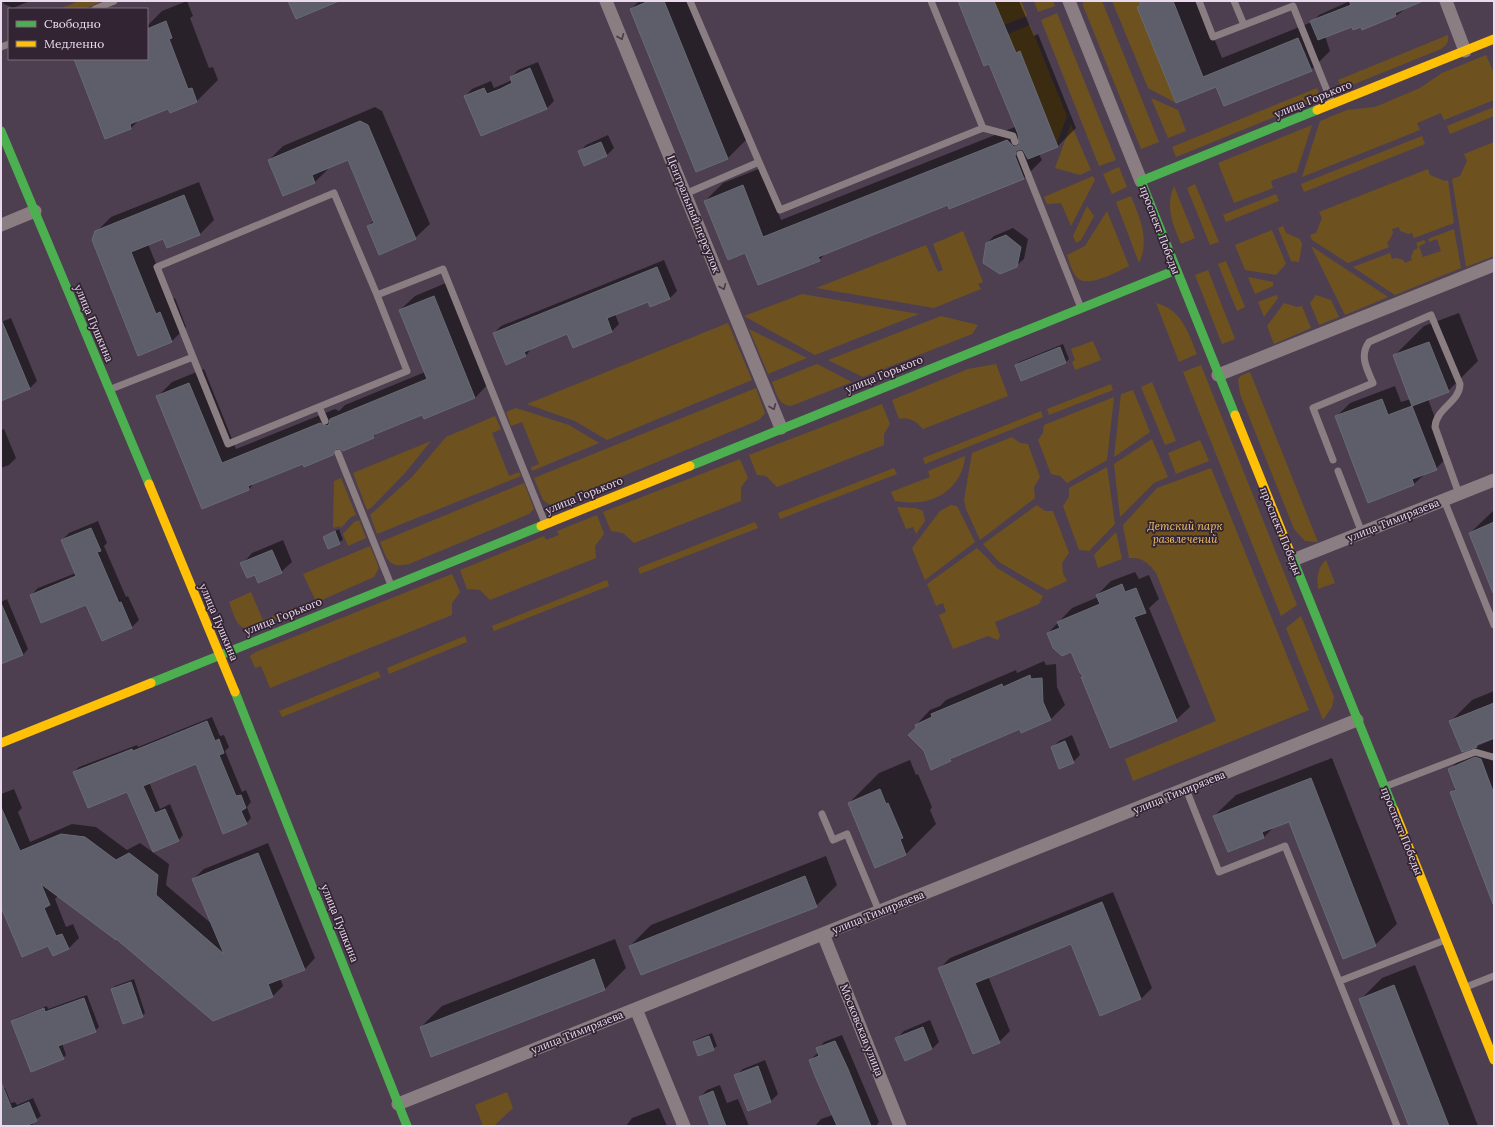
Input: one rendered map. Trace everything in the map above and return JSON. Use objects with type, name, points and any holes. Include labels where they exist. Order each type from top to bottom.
[{"type":"main road","name":"улица Горького","points":[[1141,181],[1494,39]]},
{"type":"main road","name":"улица Пушкина","points":[[1,131],[220,654],[407,1126]]},
{"type":"main road","name":"проспект Победы","points":[[1141,181],[1494,1060]]},
{"type":"main road","name":"улица Горького","points":[[1,743],[1176,270]]},
{"type":"street","name":"Центральный переулок","points":[[606,1],[781,428]]},
{"type":"street","name":"проспект Победы","points":[[1068,1],[1141,181]]},
{"type":"street","points":[[1446,1],[1465,51]]},
{"type":"street","points":[[1,225],[35,211]]},
{"type":"street","points":[[1218,375],[1494,265]]},
{"type":"street","name":"улица Тимирязева","points":[[1293,560],[1494,480]]},
{"type":"street","name":"улица Тимирязева","points":[[398,1104],[1357,720]]},
{"type":"street","name":"Московская улица","points":[[823,934],[900,1126]]},
{"type":"street","points":[[636,1009],[684,1126]]},
{"type":"lane","points":[[97,8],[114,1]]},
{"type":"lane","points":[[690,1],[780,210],[983,128],[1013,136],[1015,142]]},
{"type":"lane","points":[[931,1],[983,128]]},
{"type":"lane","points":[[1200,1],[1213,37],[1293,6],[1332,104]]},
{"type":"lane","points":[[1234,1],[1244,25]]},
{"type":"lane","points":[[1020,154],[1081,308]]},
{"type":"lane","points":[[685,194],[759,162]]},
{"type":"lane","points":[[334,193],[377,295],[407,371],[228,444],[157,266],[334,193]]},
{"type":"lane","points":[[377,295],[443,269],[545,524]]},
{"type":"lane","points":[[1333,460],[1313,408],[1373,383],[1363,356],[1364,349],[1369,342],[1431,315],[1460,384],[1457,395],[1437,417],[1435,427],[1459,494]]},
{"type":"lane","points":[[109,390],[193,357]]},
{"type":"lane","points":[[319,407],[325,421]]},
{"type":"lane","points":[[338,453],[391,586]]},
{"type":"lane","points":[[1338,470],[1362,533]]},
{"type":"lane","points":[[1444,500],[1494,625]]},
{"type":"lane","points":[[1384,787],[1475,752],[1494,758]]},
{"type":"lane","points":[[1186,789],[1219,872],[1285,846],[1397,1126]]},
{"type":"lane","points":[[822,814],[833,840],[847,834],[879,911]]},
{"type":"lane","points":[[1340,981],[1446,940]]},
{"type":"lane","points":[[1465,988],[1494,976]]},
{"type":"green space","points":[[79,1],[103,1],[86,8],[62,8]]},
{"type":"green space","points":[[994,1],[1021,1],[1027,16],[1004,25]]},
{"type":"green space","points":[[1034,1],[1053,1],[1055,6],[1038,12]]},
{"type":"green space","points":[[1088,1],[1102,1],[1159,142],[1141,149],[1082,3]]},
{"type":"green space","points":[[1112,1],[1139,1],[1141,6],[1138,7],[1176,103],[1148,88]]},
{"type":"green space","points":[[1057,13],[1116,160],[1099,166],[1041,20]]},
{"type":"green space","points":[[1030,25],[1067,116],[1057,143],[1020,51],[1016,53],[1008,34]]},
{"type":"green space","points":[[1448,35],[1447,43],[1441,49],[1342,89],[1338,80]]},
{"type":"green space","points":[[1486,55],[1494,73],[1494,100],[1444,120],[1441,113],[1417,123],[1420,130],[1302,177],[1320,121],[1347,110],[1375,107],[1420,88],[1442,73]]},
{"type":"green space","points":[[1317,88],[1321,98],[1176,157],[1172,147]]},
{"type":"green space","points":[[1151,98],[1178,110],[1186,131],[1168,138]]},
{"type":"green space","points":[[1494,107],[1494,116],[1450,134],[1447,126]]},
{"type":"green space","points":[[1071,124],[1091,170],[1080,175],[1055,168]]},
{"type":"green space","points":[[1312,125],[1296,174],[1295,172],[1271,181],[1273,188],[1234,203],[1218,163]]},
{"type":"green space","points":[[1422,136],[1425,144],[1304,192],[1301,184]]},
{"type":"green space","points":[[1494,142],[1494,256],[1466,267],[1452,179],[1460,176],[1467,161],[1464,154]]},
{"type":"green space","points":[[1119,167],[1127,187],[1112,194],[1103,174]]},
{"type":"green space","points":[[1428,169],[1430,175],[1445,181],[1448,180],[1454,223],[1414,238],[1412,233],[1409,234],[1400,231],[1399,227],[1392,229],[1393,233],[1387,242],[1389,247],[1348,263],[1312,240],[1310,235],[1316,233],[1322,218],[1319,212]]},
{"type":"green space","points":[[1093,176],[1095,180],[1071,226],[1061,203],[1047,204],[1044,197]]},
{"type":"green space","points":[[1195,184],[1219,242],[1210,245],[1187,188]]},
{"type":"green space","points":[[1174,186],[1195,238],[1181,244],[1173,223],[1170,209],[1171,194]]},
{"type":"green space","points":[[1276,194],[1279,201],[1226,222],[1223,215]]},
{"type":"green space","points":[[1131,196],[1144,237],[1144,246],[1139,263],[1116,202]]},
{"type":"green space","points":[[1087,206],[1094,216],[1081,240],[1076,243],[1073,236]]},
{"type":"green space","points":[[1107,211],[1129,266],[1109,276],[1093,281],[1079,279],[1075,275],[1070,265],[1067,255],[1085,246]]},
{"type":"green space","points":[[1283,226],[1286,233],[1300,239],[1302,244],[1299,262],[1291,261],[1278,228]]},
{"type":"green space","points":[[1454,229],[1461,268],[1395,295],[1353,267],[1390,253],[1392,259],[1397,258],[1403,260],[1405,263],[1412,260],[1411,257],[1414,250],[1418,248],[1416,243],[1424,240],[1426,243],[1419,246],[1423,257],[1441,251],[1437,239],[1429,242],[1428,239]]},
{"type":"green space","points":[[1272,230],[1286,264],[1276,275],[1245,270],[1235,245]]},
{"type":"green space","points":[[963,231],[983,282],[978,284],[981,289],[934,308],[816,288],[926,245],[938,272],[943,270],[933,244]]},
{"type":"green space","points":[[1311,246],[1388,297],[1345,315]]},
{"type":"green space","points":[[1226,261],[1245,307],[1237,311],[1218,264]]},
{"type":"green space","points":[[1208,270],[1235,339],[1222,344],[1195,275]]},
{"type":"green space","points":[[1248,277],[1273,282],[1273,286],[1255,294]]},
{"type":"green space","points":[[802,294],[919,314],[815,355],[744,316]]},
{"type":"green space","points":[[1276,295],[1278,298],[1264,317],[1258,302]]},
{"type":"green space","points":[[1316,295],[1331,300],[1339,317],[1319,325],[1310,303]]},
{"type":"green space","points":[[1156,303],[1165,306],[1178,316],[1187,330],[1197,354],[1179,362]]},
{"type":"green space","points":[[1284,303],[1297,307],[1302,306],[1311,328],[1274,344],[1267,326]]},
{"type":"green space","points":[[941,316],[978,325],[972,334],[863,377],[828,360]]},
{"type":"green space","points":[[728,323],[752,380],[607,440],[575,421],[527,404]]},
{"type":"green space","points":[[749,329],[807,358],[768,374]]},
{"type":"green space","points":[[1093,341],[1101,360],[1075,370],[1072,362],[1075,360],[1071,349]]},
{"type":"green space","points":[[817,364],[852,382],[791,406],[780,401],[772,382]]},
{"type":"green space","points":[[996,364],[1008,396],[923,429],[912,420],[906,418],[899,419],[892,400],[968,369]]},
{"type":"green space","points":[[1201,365],[1297,605],[1281,616],[1183,372]]},
{"type":"green space","points":[[1250,372],[1318,542],[1305,541],[1294,529],[1240,394],[1238,379],[1242,375]]},
{"type":"green space","points":[[1152,382],[1176,441],[1165,445],[1141,387]]},
{"type":"green space","points":[[1111,384],[1113,390],[1049,415],[1047,409]]},
{"type":"green space","points":[[756,388],[765,413],[759,420],[555,504],[550,505],[543,500],[534,478]]},
{"type":"green space","points":[[1133,390],[1150,432],[1114,457],[1121,394]]},
{"type":"green space","points":[[1114,397],[1107,460],[1067,483],[1060,476],[1051,474],[1038,440],[1043,433],[1044,425]]},
{"type":"green space","points":[[882,404],[890,424],[884,434],[884,445],[777,487],[766,476],[757,475],[749,455]]},
{"type":"green space","points":[[516,408],[569,425],[599,443],[532,471],[531,467],[539,464],[522,422],[511,426],[506,412]]},
{"type":"green space","points":[[1041,411],[1043,417],[925,464],[923,458]]},
{"type":"green space","points":[[495,416],[501,429],[492,433],[509,476],[519,472],[521,476],[377,534],[370,515],[412,477],[446,437]]},
{"type":"green space","points":[[1012,437],[1020,443],[1028,444],[1040,477],[1034,487],[1035,498],[980,540],[966,509],[964,500],[972,453]]},
{"type":"green space","points":[[1152,439],[1168,477],[1154,483],[1120,517],[1114,464]]},
{"type":"green space","points":[[1200,440],[1209,461],[1176,474],[1168,453]]},
{"type":"green space","points":[[431,441],[405,473],[372,507],[367,510],[353,473]]},
{"type":"green space","points":[[965,456],[964,465],[957,481],[944,493],[937,497],[919,502],[895,501],[891,492],[930,477],[928,471]]},
{"type":"green space","points":[[740,459],[748,478],[741,487],[741,501],[634,543],[623,533],[611,531],[603,512]]},
{"type":"green space","points":[[1107,467],[1115,524],[1089,551],[1079,550],[1063,506],[1069,497],[1069,488]]},
{"type":"green space","points":[[894,468],[897,474],[780,519],[778,513]]},
{"type":"green space","name":"Детский парк развлечений","points":[[1211,468],[1309,710],[1133,781],[1125,759],[1216,721],[1156,573],[1145,561],[1129,558],[1123,525],[1157,488]]},
{"type":"green space","points":[[341,478],[356,515],[351,517],[341,528],[340,526],[333,528],[334,481]]},
{"type":"green space","points":[[524,483],[534,509],[529,514],[409,564],[392,564],[387,558],[380,542]]},
{"type":"green space","points":[[951,505],[957,506],[975,542],[925,580],[912,548],[940,511]]},
{"type":"green space","points":[[1037,505],[1045,511],[1053,511],[1069,553],[1062,563],[1063,574],[1067,581],[1047,590],[999,562],[983,544]]},
{"type":"green space","points":[[897,507],[915,508],[923,511],[925,521],[916,534],[913,527],[906,529]]},
{"type":"green space","points":[[597,515],[604,534],[595,546],[596,558],[490,600],[480,590],[467,589],[460,570],[544,536],[546,540],[559,535],[557,531]]},
{"type":"green space","points":[[359,520],[366,538],[348,546],[343,534],[354,522]]},
{"type":"green space","points":[[755,522],[758,528],[640,574],[638,568]]},
{"type":"green space","points":[[1116,532],[1122,559],[1098,568],[1094,555]]},
{"type":"green space","points":[[370,546],[379,568],[374,577],[319,601],[315,599],[303,574]]},
{"type":"green space","points":[[977,548],[997,568],[1043,596],[1039,604],[995,622],[1000,636],[998,640],[988,636],[953,649],[939,615],[946,612],[943,603],[936,606],[927,584]]},
{"type":"green space","points":[[1326,560],[1335,583],[1318,589],[1318,573]]},
{"type":"green space","points":[[452,574],[460,592],[452,603],[452,615],[270,688],[261,666],[255,668],[250,656],[256,652]]},
{"type":"green space","points":[[607,580],[609,586],[494,631],[492,626]]},
{"type":"green space","points":[[251,592],[263,620],[293,608],[295,612],[253,628],[242,627],[236,619],[229,602]]},
{"type":"green space","points":[[1301,616],[1334,697],[1332,707],[1323,720],[1286,628]]},
{"type":"green space","points":[[465,636],[467,642],[389,674],[387,668]]},
{"type":"green space","points":[[378,671],[381,677],[282,717],[279,711]]},
{"type":"green space","points":[[507,1092],[513,1108],[494,1126],[483,1126],[475,1105]]},
{"type":"building","points":[[288,1],[339,1],[296,19]]},
{"type":"building","points":[[649,1],[664,1],[728,159],[696,172],[630,9]]},
{"type":"building","points":[[958,1],[994,1],[1016,53],[1020,51],[1058,147],[1028,159],[1023,150],[1020,149],[1016,151],[1015,156],[1024,179],[949,209],[948,205],[818,257],[820,261],[758,285],[745,253],[728,260],[704,201],[743,185],[763,237],[1007,140],[1014,147],[1019,145],[1018,134],[989,64],[984,66]]},
{"type":"building","points":[[1139,1],[1173,1],[1203,77],[1298,38],[1312,71],[1224,106],[1216,87],[1176,103],[1137,7],[1141,6]]},
{"type":"building","points":[[1349,1],[1423,1],[1395,13],[1396,16],[1362,30],[1361,27],[1353,30],[1352,27],[1318,40],[1310,21],[1351,5]]},
{"type":"building","points":[[166,21],[172,38],[169,39],[188,89],[192,88],[197,102],[170,113],[168,109],[130,124],[131,129],[105,139],[74,60],[148,60],[148,29]]},
{"type":"building","points":[[530,68],[547,109],[481,136],[464,96],[484,88],[487,94],[500,89],[512,83],[510,77]]},
{"type":"building","points":[[360,121],[368,125],[416,239],[379,255],[367,226],[374,223],[348,160],[312,175],[315,183],[283,196],[268,160]]},
{"type":"building","points":[[601,142],[607,156],[584,166],[578,151]]},
{"type":"building","points":[[184,195],[200,235],[167,248],[163,239],[131,252],[156,314],[160,312],[172,342],[138,356],[92,240],[95,231]]},
{"type":"building","points":[[1006,235],[1021,247],[1017,267],[1000,274],[983,263],[986,243]]},
{"type":"building","points":[[657,267],[670,299],[650,307],[648,302],[607,318],[612,332],[573,348],[567,334],[524,352],[526,356],[506,365],[493,333]]},
{"type":"building","points":[[434,296],[475,398],[424,419],[422,415],[373,435],[374,438],[343,451],[339,448],[336,449],[333,455],[304,467],[303,464],[248,486],[249,490],[202,509],[156,396],[189,383],[222,463],[320,423],[327,426],[330,419],[427,379],[399,310]]},
{"type":"building","points":[[1,319],[30,389],[1,401]]},
{"type":"building","points":[[1429,342],[1449,392],[1412,406],[1393,355]]},
{"type":"building","points":[[1060,347],[1066,363],[1021,381],[1015,365]]},
{"type":"building","points":[[1382,399],[1388,415],[1412,406],[1437,470],[1412,479],[1414,485],[1368,503],[1335,416]]},
{"type":"building","points":[[1494,522],[1494,593],[1493,593],[1469,533]]},
{"type":"building","points":[[91,528],[101,551],[97,552],[119,603],[121,602],[132,628],[102,641],[86,605],[41,623],[30,595],[76,576],[61,540]]},
{"type":"building","points":[[335,531],[340,544],[328,549],[323,537]]},
{"type":"building","points":[[272,550],[282,573],[258,583],[255,575],[247,578],[240,563]]},
{"type":"building","points":[[1122,584],[1125,592],[1136,588],[1146,613],[1134,617],[1177,721],[1110,748],[1081,677],[1084,677],[1080,673],[1071,652],[1062,656],[1053,648],[1047,633],[1060,628],[1057,622],[1100,604],[1096,595]]},
{"type":"building","points":[[1,603],[23,655],[1,664]]},
{"type":"building","points":[[1030,675],[1031,679],[1042,678],[1043,702],[1051,720],[1021,733],[1020,729],[950,759],[951,761],[931,770],[924,751],[908,735],[916,728],[915,725],[932,717],[931,714],[1002,684],[1003,687]]},
{"type":"building","points":[[1494,703],[1494,738],[1476,745],[1477,747],[1462,752],[1449,721]]},
{"type":"building","points":[[207,721],[215,741],[219,739],[224,753],[219,755],[236,796],[241,795],[246,808],[241,811],[247,824],[223,834],[196,764],[143,786],[155,813],[165,809],[179,841],[153,852],[127,792],[88,808],[73,772],[132,749],[133,751]]},
{"type":"building","points":[[1065,741],[1074,763],[1059,769],[1051,747]]},
{"type":"building","points":[[1475,757],[1481,759],[1494,794],[1493,904],[1450,792],[1456,790],[1448,769]]},
{"type":"building","points":[[1311,778],[1376,946],[1343,959],[1289,822],[1262,832],[1264,838],[1228,852],[1213,816]]},
{"type":"building","points":[[880,789],[886,804],[888,803],[903,838],[900,839],[906,855],[875,868],[848,803]]},
{"type":"building","points":[[1,807],[20,851],[61,834],[85,837],[116,860],[129,853],[158,875],[156,895],[224,954],[192,879],[258,853],[305,970],[268,984],[273,997],[213,1021],[115,938],[116,940],[41,884],[50,905],[44,908],[56,936],[62,934],[69,949],[53,956],[48,946],[22,957],[1,907]]},
{"type":"building","points":[[805,876],[817,907],[641,975],[629,946]]},
{"type":"building","points":[[1102,902],[1141,999],[1100,1016],[1071,944],[975,983],[1000,1043],[973,1054],[938,968]]},
{"type":"building","points":[[594,959],[605,990],[431,1057],[420,1027]]},
{"type":"building","points":[[131,982],[143,1017],[123,1024],[111,989]]},
{"type":"building","points":[[1394,985],[1449,1126],[1409,1126],[1359,999]]},
{"type":"building","points":[[84,998],[96,1032],[58,1046],[64,1059],[31,1072],[11,1021],[44,1008],[45,1012]]},
{"type":"building","points":[[923,1027],[932,1049],[905,1061],[895,1038]]},
{"type":"building","points":[[709,1036],[714,1050],[698,1056],[693,1042]]},
{"type":"building","points":[[835,1041],[871,1126],[837,1126],[815,1076],[809,1060],[819,1056],[816,1048]]},
{"type":"building","points":[[758,1066],[771,1102],[748,1111],[734,1075]]},
{"type":"building","points":[[1,1082],[12,1109],[29,1102],[37,1121],[26,1126],[1,1126]]},
{"type":"building","points":[[713,1091],[726,1126],[710,1126],[699,1097]]},
{"type":"traffic: fast","points":[[1235,415],[1141,181],[1317,110]]},
{"type":"traffic: fast","points":[[1,131],[149,484]]},
{"type":"traffic: fast","points":[[690,466],[1176,270]]},
{"type":"traffic: fast","points":[[151,683],[541,526]]},
{"type":"traffic: fast","points":[[1290,552],[1394,810]]},
{"type":"traffic: fast","points":[[235,692],[407,1126]]},
{"type":"traffic: slow","points":[[1317,110],[1494,39]]},
{"type":"traffic: slow","points":[[1235,415],[1290,552]]},
{"type":"traffic: slow","points":[[541,526],[690,466]]},
{"type":"traffic: slow","points":[[149,484],[235,692]]},
{"type":"traffic: slow","points":[[1,743],[151,683]]},
{"type":"traffic: slow","points":[[1394,810],[1494,1060]]}]
